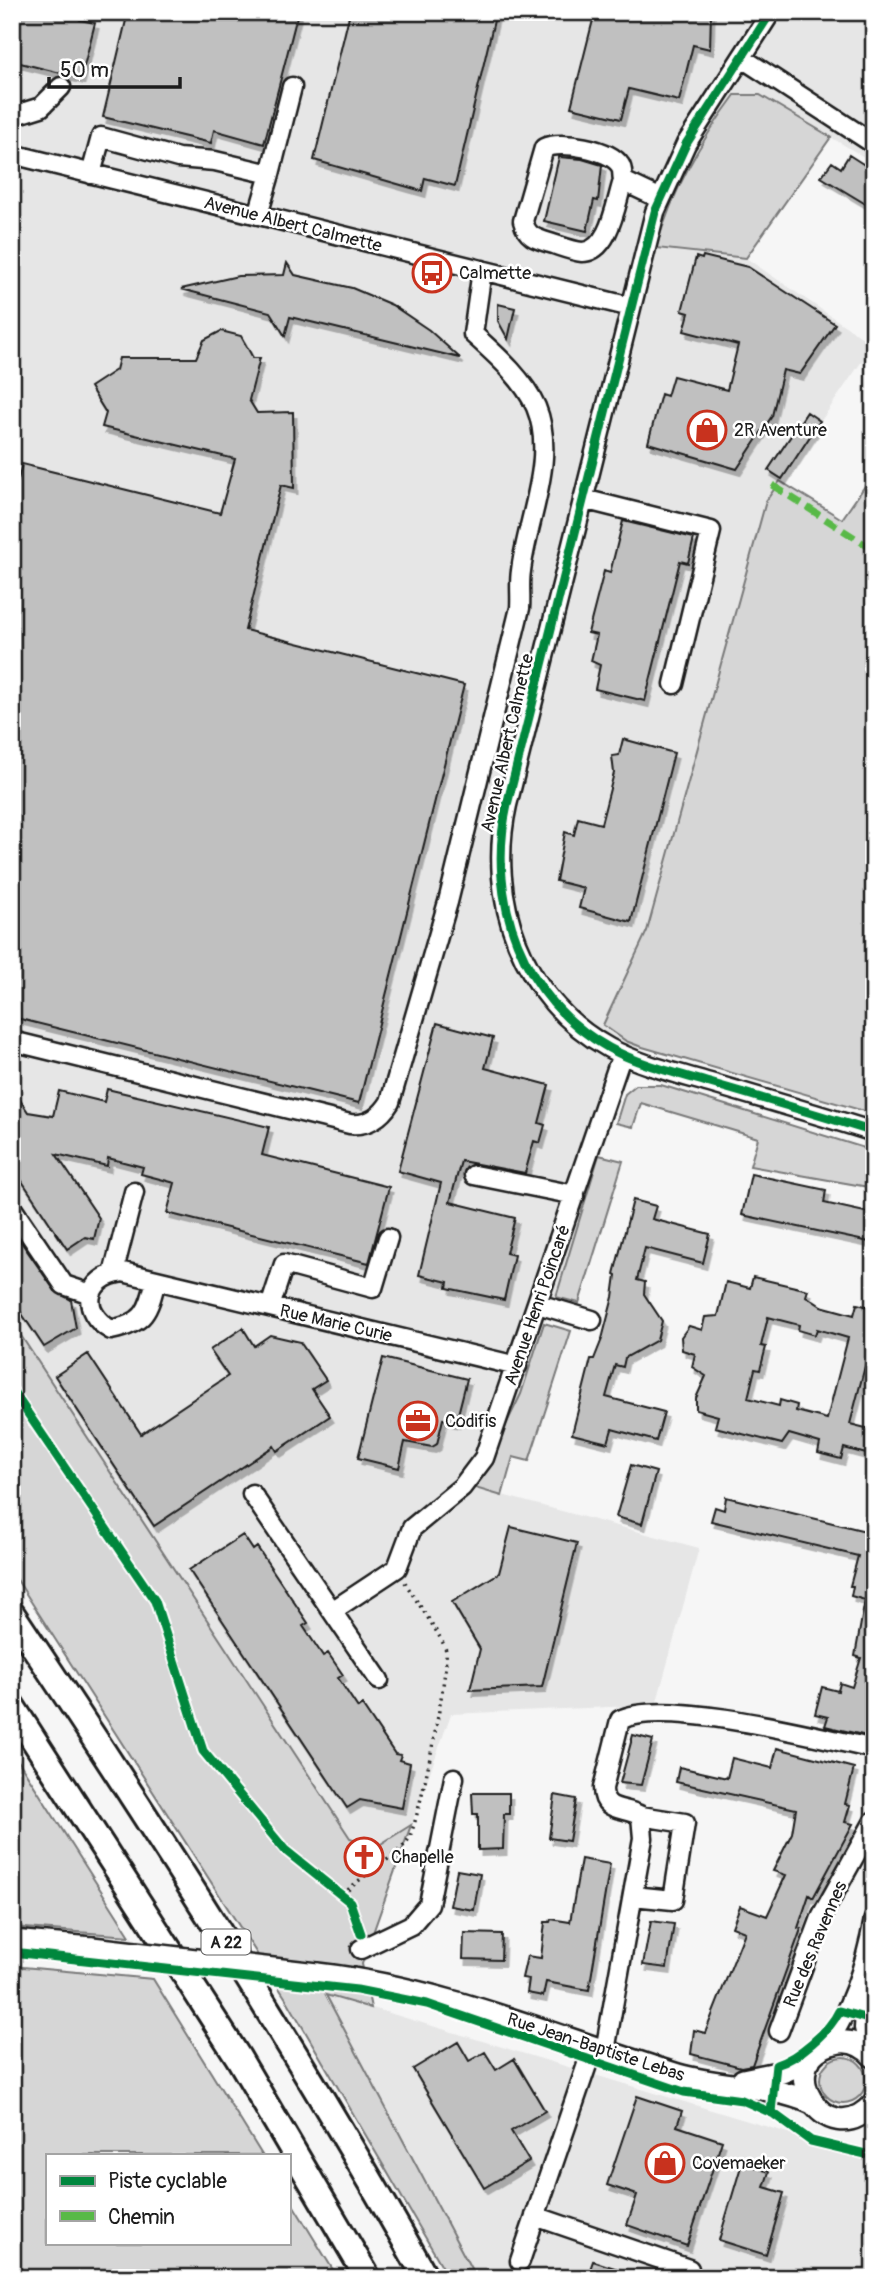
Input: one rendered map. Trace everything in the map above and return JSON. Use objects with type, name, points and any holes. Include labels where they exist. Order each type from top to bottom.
[{"type":"highway","name":"A 22","points":[[12,1614],[231,1950],[426,2278]]},
{"type":"highway","name":"A 22","points":[[12,1706],[232,2047],[368,2278]]},
{"type":"main road","name":"Rue Jean-Baptiste Lebas","points":[[12,1941],[384,1983],[436,1995],[678,2075],[774,2090],[811,2103],[834,2118],[850,2118],[870,2111]]},
{"type":"main road","points":[[724,2084],[782,2072],[809,2061],[826,2045],[849,2042],[872,2055]]},
{"type":"main road","points":[[809,2061],[804,2083],[811,2103]]},
{"type":"street","points":[[631,307],[659,198],[686,144],[771,12]]},
{"type":"street","points":[[742,58],[874,144]]},
{"type":"street","points":[[12,116],[41,107],[61,87]]},
{"type":"street","points":[[258,215],[292,87]]},
{"type":"street","points":[[92,174],[101,137],[178,158],[215,161],[270,174]]},
{"type":"street","points":[[556,142],[610,155],[621,166],[623,181],[606,236],[596,248],[582,252],[535,239],[526,232],[523,221],[544,148],[556,142]]},
{"type":"street","name":"Avenue Albert Calmette","points":[[12,154],[631,307],[504,815],[500,876],[514,938],[535,978],[568,1018],[598,1041],[622,1054],[874,1132]]},
{"type":"street","points":[[623,181],[659,198]]},
{"type":"street","points":[[12,1041],[350,1124],[359,1125],[373,1119],[390,1101],[448,902],[520,608],[520,571],[541,469],[542,437],[530,396],[508,367],[473,334],[482,270]]},
{"type":"street","points":[[583,499],[710,531],[674,684]]},
{"type":"street","name":"Avenue Henri Poincaré","points":[[397,1568],[407,1536],[418,1520],[462,1487],[484,1458],[622,1054]]},
{"type":"street","points":[[474,1175],[575,1195]]},
{"type":"street","points":[[134,1192],[113,1273],[96,1283],[91,1294],[93,1311],[100,1324],[111,1330],[129,1326],[148,1310],[156,1280]]},
{"type":"street","points":[[12,1208],[64,1285],[91,1294]]},
{"type":"street","points":[[270,1307],[284,1264],[373,1288],[388,1238]]},
{"type":"street","name":"Rue Marie Curie","points":[[113,1273],[123,1272],[517,1366]]},
{"type":"street","points":[[538,1304],[592,1320]]},
{"type":"street","points":[[252,1494],[379,1680]]},
{"type":"street","points":[[332,1611],[397,1568]]},
{"type":"street","points":[[633,1896],[673,1900],[685,1823],[640,1816],[611,1807],[603,1798],[617,1727],[626,1717],[657,1715],[744,1721],[874,1749]]},
{"type":"street","points":[[361,1949],[411,1925],[429,1904],[454,1778]]},
{"type":"street","points":[[520,2261],[599,2049],[633,1896],[643,1838],[640,1816]]},
{"type":"street","name":"Rue des Ravennes","points":[[779,2031],[822,1915],[874,1821]]},
{"type":"street","points":[[826,2045],[840,2025],[852,1996],[873,1924]]},
{"type":"street","points":[[872,2055],[864,2028],[873,1924]]},
{"type":"street","points":[[535,2216],[689,2269]]},
{"type":"path","points":[[343,1895],[357,1880],[398,1853],[410,1838],[428,1769],[446,1652],[397,1568]]},
{"type":"shaded area","points":[[12,12],[874,12],[874,163],[760,95],[735,95],[707,132],[679,182],[656,247],[746,258],[873,345],[766,501],[647,931],[603,1024],[626,1041],[639,1046],[622,1082],[556,1297],[544,1323],[521,1394],[476,1488],[699,1548],[656,1705],[451,1714],[411,1825],[376,1847],[350,1839],[12,1322]]},
{"type":"shaded area","points":[[735,95],[760,95],[831,137],[746,258],[656,248],[670,206],[688,168]]},
{"type":"shaded area","points":[[874,473],[874,1114],[639,1046],[626,1041],[603,1025],[647,931],[766,501],[780,481],[842,519]]},
{"type":"shaded area","points":[[636,1085],[661,1085],[874,1151],[874,1188],[750,1166],[758,1138],[641,1103],[633,1127],[616,1123],[625,1094]]},
{"type":"shaded area","points":[[599,1155],[623,1161],[579,1303],[556,1297]]},
{"type":"shaded area","points":[[12,1322],[350,1838],[376,1847],[411,1825],[362,1964],[371,2008],[326,1995],[476,2278],[449,2278],[288,2002],[12,1572]]},
{"type":"shaded area","points":[[544,1323],[571,1331],[529,1461],[513,1457],[502,1496],[475,1488],[521,1394]]},
{"type":"shaded area","points":[[12,1751],[130,1936],[12,1927]]},
{"type":"shaded area","points":[[12,1966],[153,1979],[261,2154],[46,2154],[46,2244],[290,2244],[290,2200],[338,2278],[12,2278]]},
{"type":"shaded area","points":[[326,1994],[874,2159],[874,2278],[476,2278]]},
{"type":"shaded area","points":[[843,2057],[852,2058],[859,2064],[865,2071],[865,2089],[859,2096],[852,2102],[843,2103],[834,2102],[827,2096],[821,2089],[820,2080],[821,2071],[827,2064],[834,2058]]},
{"type":"building","points":[[12,12],[82,12],[80,20],[95,23],[81,78],[12,61]]},
{"type":"building","points":[[128,12],[298,12],[264,144],[214,130],[211,143],[103,117]]},
{"type":"building","points":[[350,12],[496,12],[455,186],[425,178],[422,191],[314,160]]},
{"type":"building","points":[[595,12],[711,12],[710,49],[693,45],[679,101],[629,89],[621,119],[571,107]]},
{"type":"building","points":[[849,155],[874,171],[874,209],[821,177],[832,162],[841,168]]},
{"type":"building","points":[[559,157],[582,159],[602,165],[598,201],[594,200],[587,231],[544,221]]},
{"type":"building","points":[[703,256],[748,267],[835,324],[800,374],[783,370],[772,416],[737,469],[648,443],[661,394],[667,396],[673,376],[727,390],[738,345],[684,331],[689,313],[682,311],[696,257],[702,259]]},
{"type":"building","points":[[287,263],[295,275],[352,288],[392,305],[429,330],[460,358],[290,317],[285,336],[270,312],[181,289],[238,276],[284,275]]},
{"type":"building","points":[[498,304],[515,308],[508,339],[498,321]]},
{"type":"building","points":[[221,331],[241,336],[253,358],[260,358],[249,400],[257,413],[293,412],[294,488],[281,485],[245,630],[464,685],[359,1103],[12,1017],[12,503],[22,464],[220,513],[235,459],[102,427],[106,413],[90,387],[116,370],[119,358],[196,358],[204,340]]},
{"type":"building","points":[[807,412],[820,421],[782,479],[768,470]]},
{"type":"building","points":[[623,521],[694,538],[688,563],[680,561],[645,701],[595,689],[600,665],[591,661],[597,635],[588,633],[604,571],[610,573]]},
{"type":"building","points":[[623,739],[674,753],[631,922],[579,908],[584,888],[556,881],[565,832],[574,835],[578,818],[601,824],[614,773],[612,756],[619,755]]},
{"type":"building","points":[[437,1023],[493,1038],[485,1068],[549,1085],[539,1123],[545,1125],[540,1143],[534,1141],[525,1173],[461,1161],[450,1202],[515,1218],[506,1253],[514,1255],[504,1300],[447,1288],[448,1282],[419,1275],[441,1183],[398,1171]]},
{"type":"building","points":[[12,1088],[28,1112],[53,1116],[59,1091],[104,1102],[107,1089],[269,1127],[262,1155],[389,1187],[369,1263],[167,1213],[175,1183],[141,1174],[143,1167],[108,1158],[107,1166],[56,1154],[99,1218],[94,1239],[85,1237],[67,1249],[12,1166]]},
{"type":"building","points":[[751,1174],[826,1190],[824,1203],[874,1214],[874,1243],[742,1215]]},
{"type":"building","points":[[633,1200],[656,1206],[652,1219],[710,1234],[703,1263],[645,1248],[637,1280],[645,1282],[644,1294],[662,1321],[657,1340],[625,1358],[623,1367],[615,1365],[606,1397],[664,1412],[656,1441],[612,1429],[608,1443],[572,1434],[591,1359],[594,1359],[602,1339],[613,1297],[614,1274]]},
{"type":"building","points":[[12,1229],[55,1291],[71,1300],[76,1328],[44,1347],[12,1299]]},
{"type":"building","points":[[753,1277],[808,1290],[806,1296],[821,1306],[854,1315],[857,1304],[874,1308],[874,1344],[871,1343],[850,1424],[874,1430],[874,1448],[870,1455],[844,1448],[841,1459],[818,1453],[820,1443],[789,1434],[782,1444],[715,1427],[718,1416],[696,1410],[696,1398],[706,1376],[692,1367],[695,1354],[682,1350],[681,1337],[689,1326],[702,1330],[705,1317],[718,1316],[726,1282],[750,1288]],"holes":[[[768,1317],[799,1325],[798,1330],[815,1335],[817,1329],[848,1338],[827,1419],[796,1411],[797,1405],[780,1400],[779,1406],[748,1398],[755,1369],[760,1370],[766,1347],[761,1346]]]},
{"type":"building","points":[[243,1328],[254,1346],[270,1335],[300,1342],[326,1380],[312,1389],[330,1416],[277,1451],[274,1446],[154,1526],[55,1376],[88,1354],[141,1434],[228,1376],[210,1350]]},
{"type":"building","points":[[383,1358],[467,1379],[456,1422],[443,1419],[437,1444],[432,1447],[405,1442],[399,1468],[358,1458]]},
{"type":"building","points":[[631,1465],[656,1472],[642,1524],[616,1517]]},
{"type":"building","points":[[726,1497],[874,1533],[874,1724],[871,1737],[825,1726],[828,1717],[815,1714],[822,1687],[838,1691],[840,1683],[852,1687],[861,1658],[855,1656],[865,1600],[851,1596],[853,1586],[850,1586],[858,1556],[711,1521],[715,1507],[724,1510]]},
{"type":"building","points":[[511,1527],[577,1543],[542,1687],[470,1690],[480,1649],[452,1602],[499,1573]]},
{"type":"building","points":[[243,1535],[253,1550],[257,1547],[308,1623],[303,1626],[323,1656],[328,1653],[343,1675],[338,1678],[358,1708],[362,1705],[395,1754],[401,1755],[399,1760],[410,1763],[402,1808],[360,1800],[347,1808],[189,1570]]},
{"type":"building","points":[[633,1735],[653,1740],[641,1785],[620,1783]]},
{"type":"building","points":[[777,1748],[854,1768],[845,1804],[850,1805],[845,1822],[853,1824],[813,1898],[809,1895],[798,1928],[801,1929],[752,2065],[741,2067],[691,2054],[694,2030],[705,2033],[745,1932],[732,1927],[740,1906],[767,1916],[786,1875],[773,1871],[792,1833],[796,1809],[676,1782],[679,1767],[727,1778],[732,1758],[772,1768]]},
{"type":"building","points":[[472,1793],[509,1793],[509,1814],[504,1814],[503,1849],[478,1850],[478,1814],[473,1814]]},
{"type":"building","points":[[555,1795],[576,1799],[569,1841],[549,1838]]},
{"type":"building","points":[[581,1859],[610,1864],[589,1990],[546,1982],[543,1996],[527,1993],[529,1979],[522,1978],[527,1956],[541,1958],[545,1922],[550,1922],[551,1919],[570,1922]]},
{"type":"building","points":[[457,1870],[480,1874],[474,1910],[450,1906]]},
{"type":"building","points":[[651,1921],[674,1924],[667,1968],[643,1965]]},
{"type":"building","points":[[464,1933],[502,1934],[501,1960],[463,1959]]},
{"type":"building","points":[[458,2042],[469,2061],[485,2052],[496,2070],[514,2059],[545,2111],[511,2131],[529,2161],[484,2188],[413,2069]]},
{"type":"building","name":"Covemaeker","points":[[637,2096],[682,2111],[677,2126],[722,2141],[687,2246],[627,2225],[637,2195],[607,2185]]},
{"type":"building","points":[[742,2163],[769,2172],[764,2187],[784,2193],[766,2255],[719,2240]]},
{"type":"building","points":[[593,2261],[636,2275],[635,2278],[587,2278]]},
{"type":"marked path","points":[[772,485],[874,550]]},
{"type":"cycle path","points":[[771,12],[686,144],[655,212],[507,805],[502,840],[502,876],[507,911],[518,944],[533,975],[553,1003],[579,1028],[609,1048],[646,1064],[874,1132]]},
{"type":"cycle path","points":[[12,1390],[155,1601],[203,1751],[285,1850],[350,1902],[361,1934]]},
{"type":"cycle path","points":[[12,1952],[357,1990],[427,2004],[684,2092],[742,2100],[774,2114],[811,2141],[874,2156]]},
{"type":"cycle path","points":[[771,2112],[776,2065],[812,2043],[835,2019],[839,2011],[872,2020],[874,2034]]},
{"type":"place","name":"Calmette","points":[[432,273]]},
{"type":"place","name":"2R Aventure","points":[[707,430]]},
{"type":"place","name":"Codifis","points":[[418,1421]]},
{"type":"place","name":"Chapelle","points":[[364,1857]]},
{"type":"place","name":"Covemaeker","points":[[665,2163]]}]
